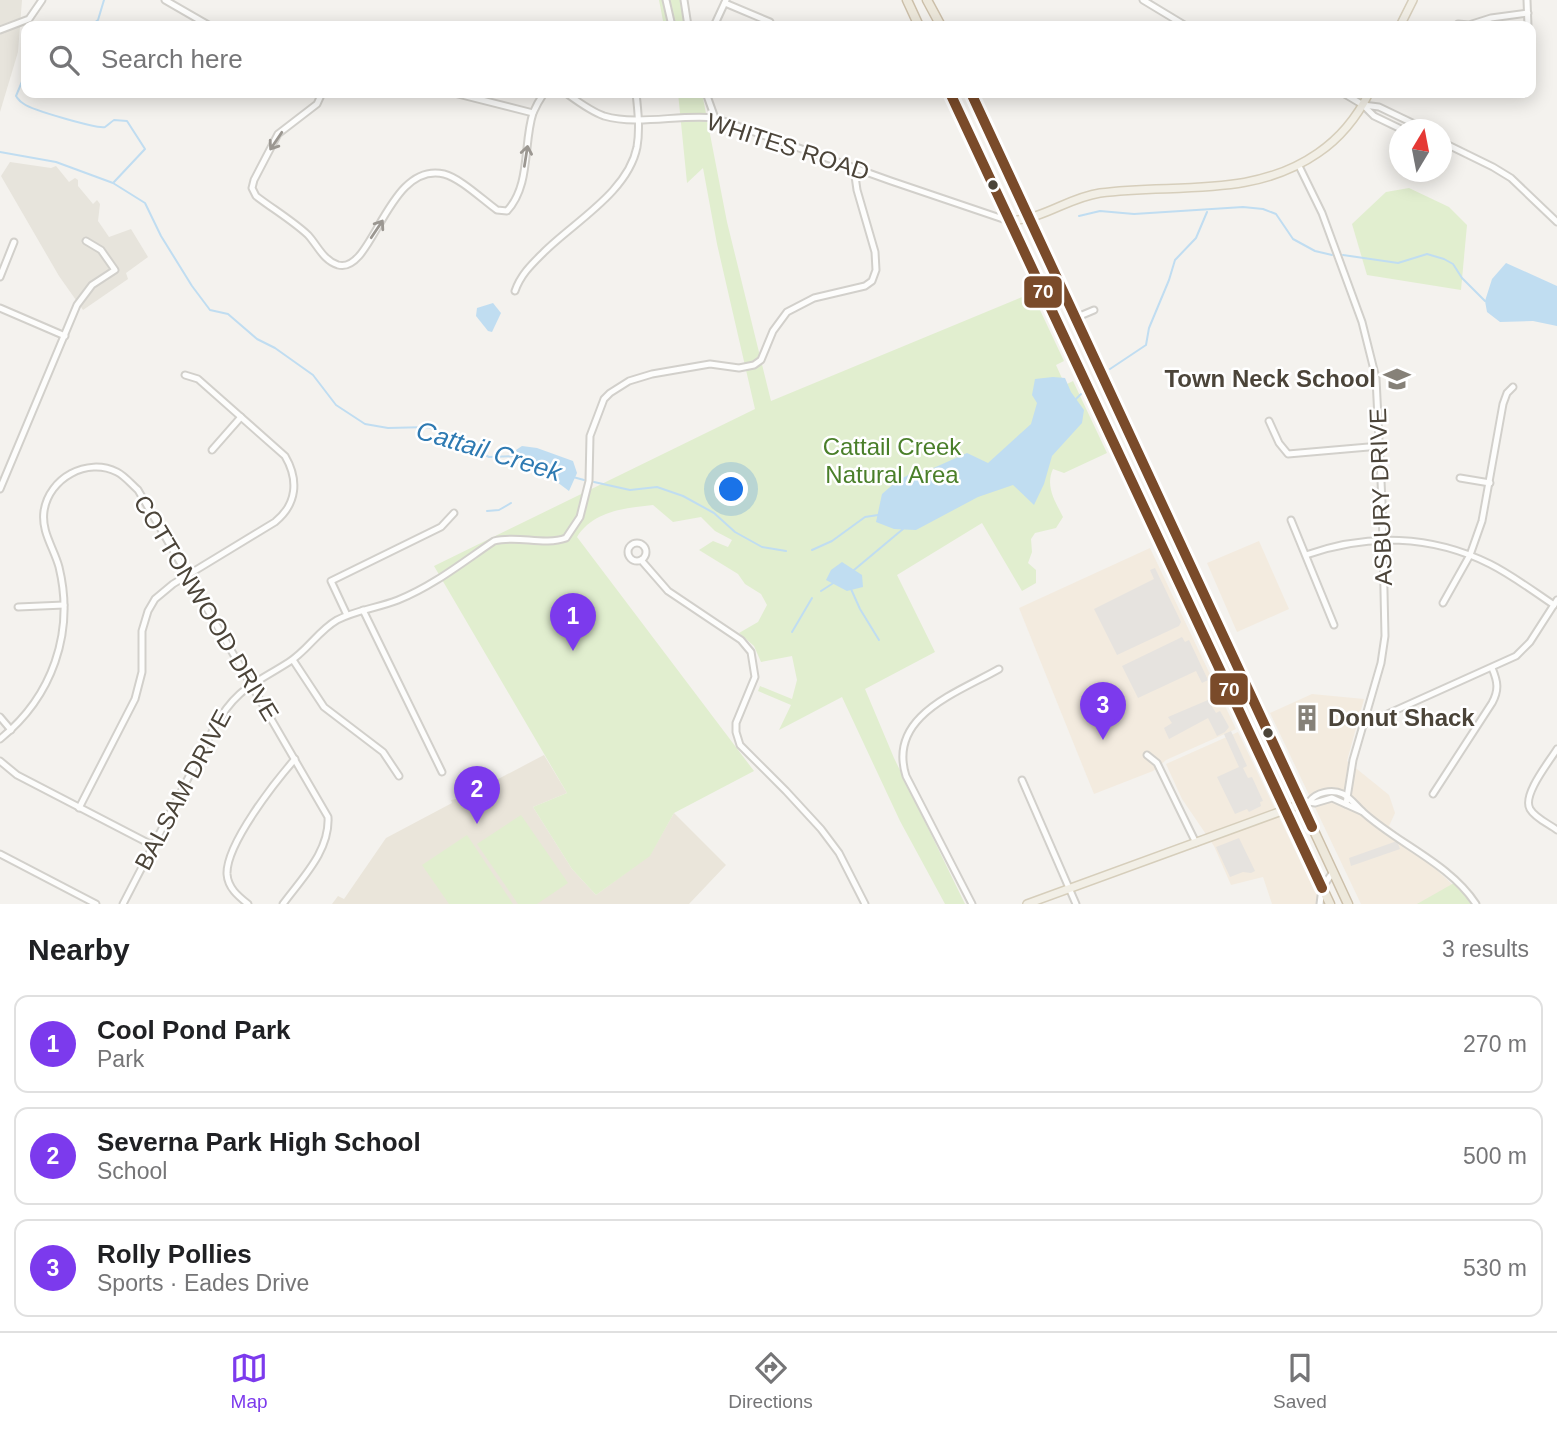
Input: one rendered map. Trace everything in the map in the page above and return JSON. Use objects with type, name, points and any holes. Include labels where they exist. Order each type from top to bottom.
[{"type":"highway","points":[[907,0],[917,21]]},
{"type":"highway","points":[[927,0],[938,21]]},
{"type":"highway","points":[[952,98],[1330,904]]},
{"type":"highway","points":[[973,98],[1305,803],[1348,904]]},
{"type":"main road","points":[[1402,21],[1413,0]]},
{"type":"main road","points":[[1010,221],[1029,220],[1089,195],[1238,185],[1264,180],[1299,166],[1331,144],[1366,98]]},
{"type":"main road","points":[[1027,904],[1305,803]]},
{"type":"street","points":[[24,21],[29,19],[42,0]]},
{"type":"street","points":[[166,0],[202,21]]},
{"type":"street","points":[[666,0],[671,21]]},
{"type":"street","points":[[684,0],[687,21]]},
{"type":"street","points":[[1143,0],[1178,21]]},
{"type":"street","points":[[1527,0],[1528,21]]},
{"type":"street","points":[[716,21],[725,1],[768,21]]},
{"type":"street","points":[[1482,21],[1528,13]]},
{"type":"street","points":[[0,30],[21,22]]},
{"type":"street","points":[[320,98],[317,104],[278,134],[252,188],[256,197],[307,235],[325,257],[344,266],[351,263],[362,251],[404,186],[421,176],[436,173],[449,175],[498,210],[506,211],[512,205],[523,178],[533,113],[541,98]]},
{"type":"street","points":[[474,98],[533,113]]},
{"type":"street","name":"WHITES ROAD","points":[[574,98],[603,115],[623,119],[715,118],[854,169],[1010,221]]},
{"type":"street","points":[[515,291],[523,274],[621,181],[628,170],[636,150],[636,98]]},
{"type":"street","points":[[708,98],[715,118]]},
{"type":"street","points":[[1351,98],[1374,116],[1389,123]]},
{"type":"street","points":[[1363,105],[1379,107],[1404,119]]},
{"type":"street","points":[[1452,148],[1511,178],[1557,222]]},
{"type":"street","name":"ASBURY DRIVE","points":[[1299,166],[1322,212],[1362,322],[1376,379],[1385,636],[1381,663],[1353,760],[1346,804]]},
{"type":"street","name":"BALSAM DRIVE","points":[[123,904],[225,707],[238,693],[293,660],[321,632],[347,615],[399,600],[420,590],[494,541],[553,541],[566,538],[580,517],[589,481],[590,436],[604,399],[610,393],[629,381],[652,374],[710,364],[739,368],[754,365],[761,360],[773,331],[787,312],[814,298],[865,286],[872,281],[876,270],[875,252],[857,190],[854,169]]},
{"type":"street","points":[[0,489],[78,305],[87,290],[115,270],[101,250],[86,241]]},
{"type":"street","points":[[0,276],[15,242]]},
{"type":"street","points":[[0,308],[65,335]]},
{"type":"street","points":[[1075,318],[1094,310]]},
{"type":"street","points":[[79,808],[135,699],[142,672],[142,631],[148,611],[164,590],[275,522],[285,514],[292,502],[293,472],[288,461],[198,379],[185,375]]},
{"type":"street","points":[[1443,603],[1470,555],[1482,521],[1503,404],[1507,393],[1513,387]]},
{"type":"street","points":[[212,450],[241,417]]},
{"type":"street","points":[[1269,421],[1279,443],[1288,454],[1380,446]]},
{"type":"street","name":"COTTONWOOD DRIVE","points":[[0,740],[30,709],[55,665],[63,634],[64,605],[58,564],[44,530],[44,507],[55,486],[73,472],[86,468],[107,468],[138,489],[328,817],[329,831],[325,846],[283,904]]},
{"type":"street","points":[[1460,478],[1490,483]]},
{"type":"street","points":[[347,615],[331,581],[441,527],[454,513]]},
{"type":"street","points":[[1291,520],[1334,625]]},
{"type":"street","points":[[1306,555],[1355,542],[1423,542],[1470,555],[1555,602],[1526,646],[1516,656],[1363,725]]},
{"type":"street","points":[[641,560],[668,591],[741,640],[751,652],[755,677],[736,723],[740,745],[821,829],[839,853],[865,904]]},
{"type":"street","points":[[18,607],[64,605]]},
{"type":"street","points":[[363,610],[442,772]]},
{"type":"street","points":[[293,660],[324,707],[383,752],[399,776]]},
{"type":"street","points":[[1433,794],[1492,703],[1498,682],[1493,668]]},
{"type":"street","points":[[972,904],[906,776],[902,756],[907,734],[917,719],[999,669]]},
{"type":"street","points":[[0,718],[11,730]]},
{"type":"street","points":[[1557,749],[1530,793],[1528,804],[1533,813],[1557,830]]},
{"type":"street","points":[[1147,755],[1157,763],[1196,843]]},
{"type":"street","points":[[248,904],[230,887],[227,876],[229,857],[273,783],[295,759]]},
{"type":"street","points":[[0,761],[17,775],[152,845]]},
{"type":"street","points":[[1022,780],[1076,904]]},
{"type":"street","points":[[1305,803],[1313,796],[1326,792],[1347,795],[1361,811]]},
{"type":"street","points":[[1305,803],[1332,798],[1361,811],[1457,882],[1476,904]]},
{"type":"street","points":[[0,854],[96,904]]},
{"type":"street","points":[[1320,904],[1322,888],[1333,872]]},
{"type":"shaded area","points":[[0,0],[22,0],[18,52],[0,112]]},
{"type":"shaded area","points":[[10,162],[51,168],[56,166],[69,182],[75,178],[78,180],[78,186],[93,204],[97,200],[100,204],[98,221],[109,237],[131,229],[148,257],[126,273],[128,279],[83,310],[59,276],[1,176]]},
{"type":"shaded area","points":[[1259,541],[1289,609],[1237,632],[1207,563]]},
{"type":"shaded area","points":[[1150,548],[1236,729],[1166,760],[1153,771],[1094,794],[1019,608]]},
{"type":"shaded area","points":[[1155,568],[1181,622],[1179,626],[1117,655],[1094,609],[1154,579],[1150,570]]},
{"type":"shaded area","points":[[1182,637],[1185,642],[1189,640],[1208,680],[1202,683],[1196,671],[1138,698],[1122,666]]},
{"type":"shaded area","points":[[1312,694],[1364,699],[1347,761],[1389,795],[1395,813],[1389,826],[1454,886],[1422,904],[1361,904],[1270,713]]},
{"type":"shaded area","points":[[1208,700],[1216,713],[1220,711],[1229,727],[1225,732],[1217,736],[1208,718],[1169,739],[1164,728],[1172,723],[1168,717]]},
{"type":"shaded area","points":[[1231,731],[1247,766],[1243,768],[1248,778],[1252,777],[1263,801],[1260,802],[1261,806],[1249,812],[1247,809],[1235,814],[1217,777],[1239,767],[1224,734]]},
{"type":"shaded area","points":[[1238,732],[1321,904],[1272,904],[1263,877],[1231,885],[1214,846],[1182,799],[1166,764]]},
{"type":"shaded area","points":[[544,755],[567,793],[533,807],[572,869],[596,895],[650,855],[674,813],[726,865],[689,904],[332,904],[338,896],[344,899],[386,838],[452,803],[451,800],[462,798]]},
{"type":"shaded area","points":[[1239,838],[1255,871],[1230,877],[1216,847]]},
{"type":"shaded area","points":[[1397,841],[1400,849],[1351,866],[1349,858]]},
{"type":"green space","points":[[659,0],[683,0],[688,21],[663,21]]},
{"type":"green space","name":"Cattail Creek Natural Area","points":[[678,98],[703,98],[727,222],[771,401],[1032,293],[1064,361],[1056,365],[1065,385],[1073,381],[1107,453],[1064,473],[1053,469],[1051,487],[1063,517],[1056,528],[1035,533],[1031,539],[1032,552],[1028,563],[1036,570],[1036,583],[1022,591],[982,523],[897,575],[935,652],[865,689],[894,758],[965,904],[945,904],[900,821],[842,697],[779,730],[791,705],[758,691],[760,686],[792,699],[797,680],[792,656],[761,662],[754,646],[739,633],[758,622],[767,605],[761,594],[745,584],[738,574],[699,550],[713,541],[728,547],[732,540],[715,531],[701,517],[673,522],[653,505],[610,512],[592,521],[577,537],[754,771],[674,813],[650,856],[596,895],[572,869],[533,807],[567,793],[434,566],[755,409],[717,244],[703,168],[687,183]]},
{"type":"green space","points":[[1409,188],[1449,207],[1467,225],[1461,290],[1367,275],[1352,224],[1386,192]]},
{"type":"green space","points":[[521,815],[568,883],[537,904],[518,904],[477,844]]},
{"type":"green space","points":[[467,835],[513,904],[449,904],[422,865]]},
{"type":"green space","points":[[1454,883],[1463,888],[1471,904],[1417,904]]},
{"type":"water","points":[[1506,263],[1557,286],[1557,326],[1533,321],[1500,322],[1487,312],[1485,301],[1492,279]]},
{"type":"water","points":[[493,303],[501,313],[492,332],[488,331],[476,316],[477,308]]},
{"type":"water","points":[[1065,378],[1084,410],[1082,423],[1052,456],[1044,484],[1034,505],[1013,485],[978,497],[916,530],[894,529],[876,522],[882,494],[912,473],[929,470],[967,453],[988,463],[1031,424],[1037,403],[1032,395],[1035,379]]},
{"type":"water","points":[[522,446],[537,448],[573,461],[577,473],[569,491],[545,473],[522,462],[516,450]]},
{"type":"water","points":[[842,562],[862,575],[863,587],[847,591],[826,580],[831,570]]},
{"type":"waterway","points":[[97,21],[104,0]]},
{"type":"waterway","points":[[21,84],[16,96],[29,107],[100,127],[105,127],[114,120],[127,121],[145,149],[114,182]]},
{"type":"waterway","name":"Cattail Creek","points":[[0,152],[56,162],[113,183],[145,203],[161,236],[210,310],[228,314],[257,339],[275,348],[313,375],[336,405],[365,424],[388,428],[429,427],[489,457],[520,456]]},
{"type":"waterway","name":"Cattail Creek","points":[[1079,216],[1100,211],[1134,214],[1243,207],[1263,209],[1276,214],[1293,239],[1315,251],[1332,255]]},
{"type":"waterway","name":"Cattail Creek","points":[[1110,369],[1146,345],[1149,328],[1175,260],[1196,238],[1207,212]]},
{"type":"waterway","name":"Cattail Creek","points":[[1343,255],[1398,263],[1427,254],[1444,259],[1453,264],[1462,278],[1485,301]]},
{"type":"waterway","name":"Cattail Creek","points":[[1076,399],[1081,394]]},
{"type":"waterway","name":"Cattail Creek","points":[[573,477],[584,480]]},
{"type":"waterway","name":"Cattail Creek","points":[[594,482],[630,490],[657,487],[683,496],[714,513],[735,532],[762,547],[786,551]]},
{"type":"waterway","points":[[487,511],[499,510],[511,503]]},
{"type":"waterway","name":"Cattail Creek","points":[[812,550],[832,541],[865,517],[878,515]]},
{"type":"waterway","name":"Cattail Creek","points":[[854,570],[903,529]]},
{"type":"waterway","name":"Cattail Creek","points":[[821,591],[835,582]]},
{"type":"waterway","points":[[851,589],[879,640]]},
{"type":"waterway","name":"Cattail Creek","points":[[792,632],[812,598]]},
{"type":"transit line","name":"70","points":[[952,98],[1322,888]]},
{"type":"transit line","name":"70","points":[[973,98],[1312,827]]},
{"type":"place","name":"Town Neck School","points":[[1397,379]]},
{"type":"place","name":"Cool Pond Park","points":[[573,651]]},
{"type":"place","name":"Donut Shack","points":[[1307,718]]},
{"type":"place","name":"Rolly Pollies","points":[[1103,740]]},
{"type":"place","name":"Severna Park High School","points":[[477,824]]}]
